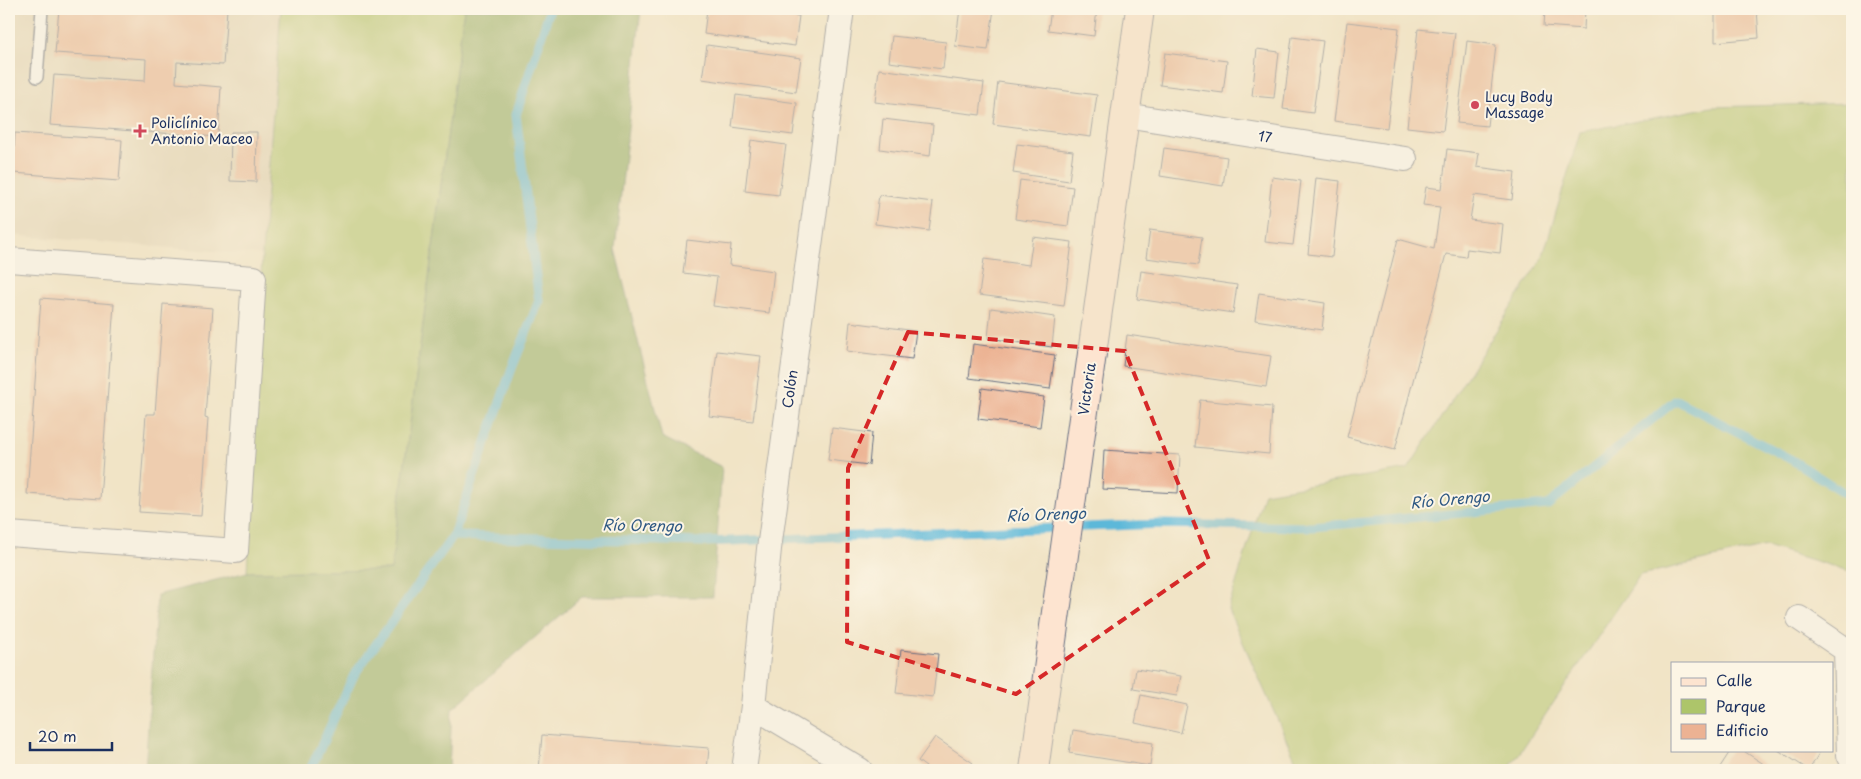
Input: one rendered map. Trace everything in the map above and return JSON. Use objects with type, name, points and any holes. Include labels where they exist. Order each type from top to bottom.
[{"type":"street","name":"Colón","points":[[744,770],[753,706],[769,549],[842,9]]},
{"type":"street","name":"Victoria","points":[[1034,770],[1140,9]]},
{"type":"street","name":"17","points":[[1125,115],[1405,159]]},
{"type":"street","points":[[9,260],[254,278],[236,551],[9,534]]},
{"type":"street","points":[[1799,618],[1846,650],[1847,762]]},
{"type":"street","points":[[753,706],[860,770]]},
{"type":"lane","points":[[37,78],[42,9]]},
{"type":"highlighted area","points":[[908,332],[1125,351],[1209,560],[1016,694],[847,642],[848,468]]},
{"type":"shaded area","name":"Policlínico Antonio Maceo","points":[[10,9],[281,9],[262,255],[9,235]]},
{"type":"green space","points":[[281,9],[464,9],[391,570],[247,572],[262,255]]},
{"type":"green space","points":[[464,9],[641,9],[615,249],[662,437],[722,467],[713,597],[582,597],[452,709],[449,770],[145,770],[157,595],[247,572],[391,570]]},
{"type":"green space","points":[[1852,103],[1852,572],[1766,546],[1640,575],[1508,770],[1300,770],[1228,609],[1264,493],[1408,469],[1542,259],[1580,132],[1711,107]]},
{"type":"building","points":[[59,9],[227,9],[223,65],[177,62],[176,83],[221,87],[218,137],[50,125],[54,75],[145,81],[146,59],[55,53]]},
{"type":"building","points":[[707,9],[740,9],[799,16],[795,46],[704,34]]},
{"type":"building","points":[[960,9],[994,9],[988,50],[955,46]]},
{"type":"building","points":[[1051,9],[1097,9],[1094,36],[1048,30]]},
{"type":"building","points":[[1545,9],[1585,9],[1584,29],[1544,26]]},
{"type":"building","points":[[1715,9],[1757,9],[1759,38],[1715,42]]},
{"type":"building","points":[[1347,22],[1399,28],[1387,128],[1334,121]]},
{"type":"building","points":[[1418,29],[1455,33],[1443,131],[1407,127]]},
{"type":"building","points":[[892,36],[946,42],[943,69],[889,62]]},
{"type":"building","points":[[1292,37],[1323,41],[1313,113],[1283,109]]},
{"type":"building","points":[[1467,41],[1496,45],[1487,126],[1457,123]]},
{"type":"building","points":[[707,45],[801,58],[796,92],[702,79]]},
{"type":"building","points":[[1257,49],[1279,52],[1274,98],[1252,96]]},
{"type":"building","points":[[1165,53],[1227,61],[1223,93],[1160,85]]},
{"type":"building","points":[[879,69],[984,83],[980,115],[875,102]]},
{"type":"building","points":[[998,82],[1097,95],[1091,137],[993,124]]},
{"type":"building","points":[[736,95],[797,103],[793,135],[732,127]]},
{"type":"building","points":[[883,119],[933,125],[930,156],[880,149]]},
{"type":"building","points":[[231,132],[257,132],[256,182],[230,181]]},
{"type":"building","points":[[15,133],[122,140],[119,181],[13,173]]},
{"type":"building","points":[[751,140],[786,145],[779,195],[745,191]]},
{"type":"building","points":[[1017,144],[1073,151],[1069,181],[1013,173]]},
{"type":"building","points":[[1164,148],[1227,157],[1223,186],[1160,176]]},
{"type":"building","points":[[1447,149],[1479,153],[1477,167],[1515,172],[1512,200],[1474,195],[1470,220],[1503,224],[1500,253],[1467,249],[1466,257],[1446,254],[1395,450],[1347,437],[1398,239],[1434,249],[1440,207],[1423,205],[1426,187],[1442,189]]},
{"type":"building","points":[[1272,177],[1301,181],[1293,245],[1265,242]]},
{"type":"building","points":[[1316,178],[1340,181],[1332,257],[1308,254]]},
{"type":"building","points":[[1020,180],[1073,187],[1068,226],[1015,219]]},
{"type":"building","points":[[879,195],[933,202],[929,231],[875,224]]},
{"type":"building","points":[[1150,230],[1202,237],[1198,265],[1146,258]]},
{"type":"building","points":[[1033,237],[1072,242],[1064,306],[979,295],[984,259],[1029,265]]},
{"type":"building","points":[[687,240],[731,245],[729,265],[774,271],[769,313],[713,306],[717,277],[683,273]]},
{"type":"building","points":[[1141,271],[1237,285],[1233,313],[1137,299]]},
{"type":"building","points":[[1259,293],[1325,303],[1322,330],[1255,320]]},
{"type":"building","points":[[41,298],[114,304],[100,499],[27,494]]},
{"type":"building","points":[[163,304],[213,308],[205,417],[208,418],[201,516],[139,512],[146,414],[155,414]]},
{"type":"building","points":[[991,308],[1055,317],[1052,347],[988,338]]},
{"type":"building","points":[[850,322],[916,331],[912,359],[847,351]]},
{"type":"building","points":[[1127,335],[1271,356],[1266,387],[1123,366]]},
{"type":"building","points":[[973,344],[1055,355],[1050,389],[969,378]]},
{"type":"building","points":[[717,351],[761,356],[753,421],[709,416]]},
{"type":"building","points":[[982,388],[1044,397],[1040,427],[978,419]]},
{"type":"building","points":[[1200,400],[1272,407],[1269,454],[1195,447]]},
{"type":"building","points":[[832,428],[872,433],[869,465],[828,460]]},
{"type":"building","points":[[1104,450],[1180,455],[1178,493],[1102,489]]},
{"type":"building","points":[[901,650],[938,654],[933,697],[896,693]]},
{"type":"building","points":[[1136,669],[1181,676],[1177,696],[1133,689]]},
{"type":"building","points":[[1141,695],[1187,705],[1181,733],[1135,723]]},
{"type":"building","points":[[1073,730],[1153,743],[1150,766],[1069,753]]},
{"type":"building","points":[[542,735],[709,748],[707,770],[539,770]]},
{"type":"building","points":[[935,737],[973,763],[968,770],[930,770],[918,761]]},
{"type":"building","points":[[1730,752],[1745,752],[1773,770],[1718,770]]},
{"type":"building","points":[[1781,752],[1820,752],[1809,770]]},
{"type":"waterway","points":[[310,770],[354,675],[453,536],[512,368],[539,301],[516,115],[550,9]]},
{"type":"waterway","name":"Río Orengo","points":[[453,536],[705,542],[1162,524],[1312,527],[1548,505],[1676,400],[1792,460],[1852,498]]},
{"type":"place","name":"Lucy Body Massage","points":[[1475,105]]},
{"type":"place","name":"Policlínico Antonio Maceo","points":[[140,131]]}]
